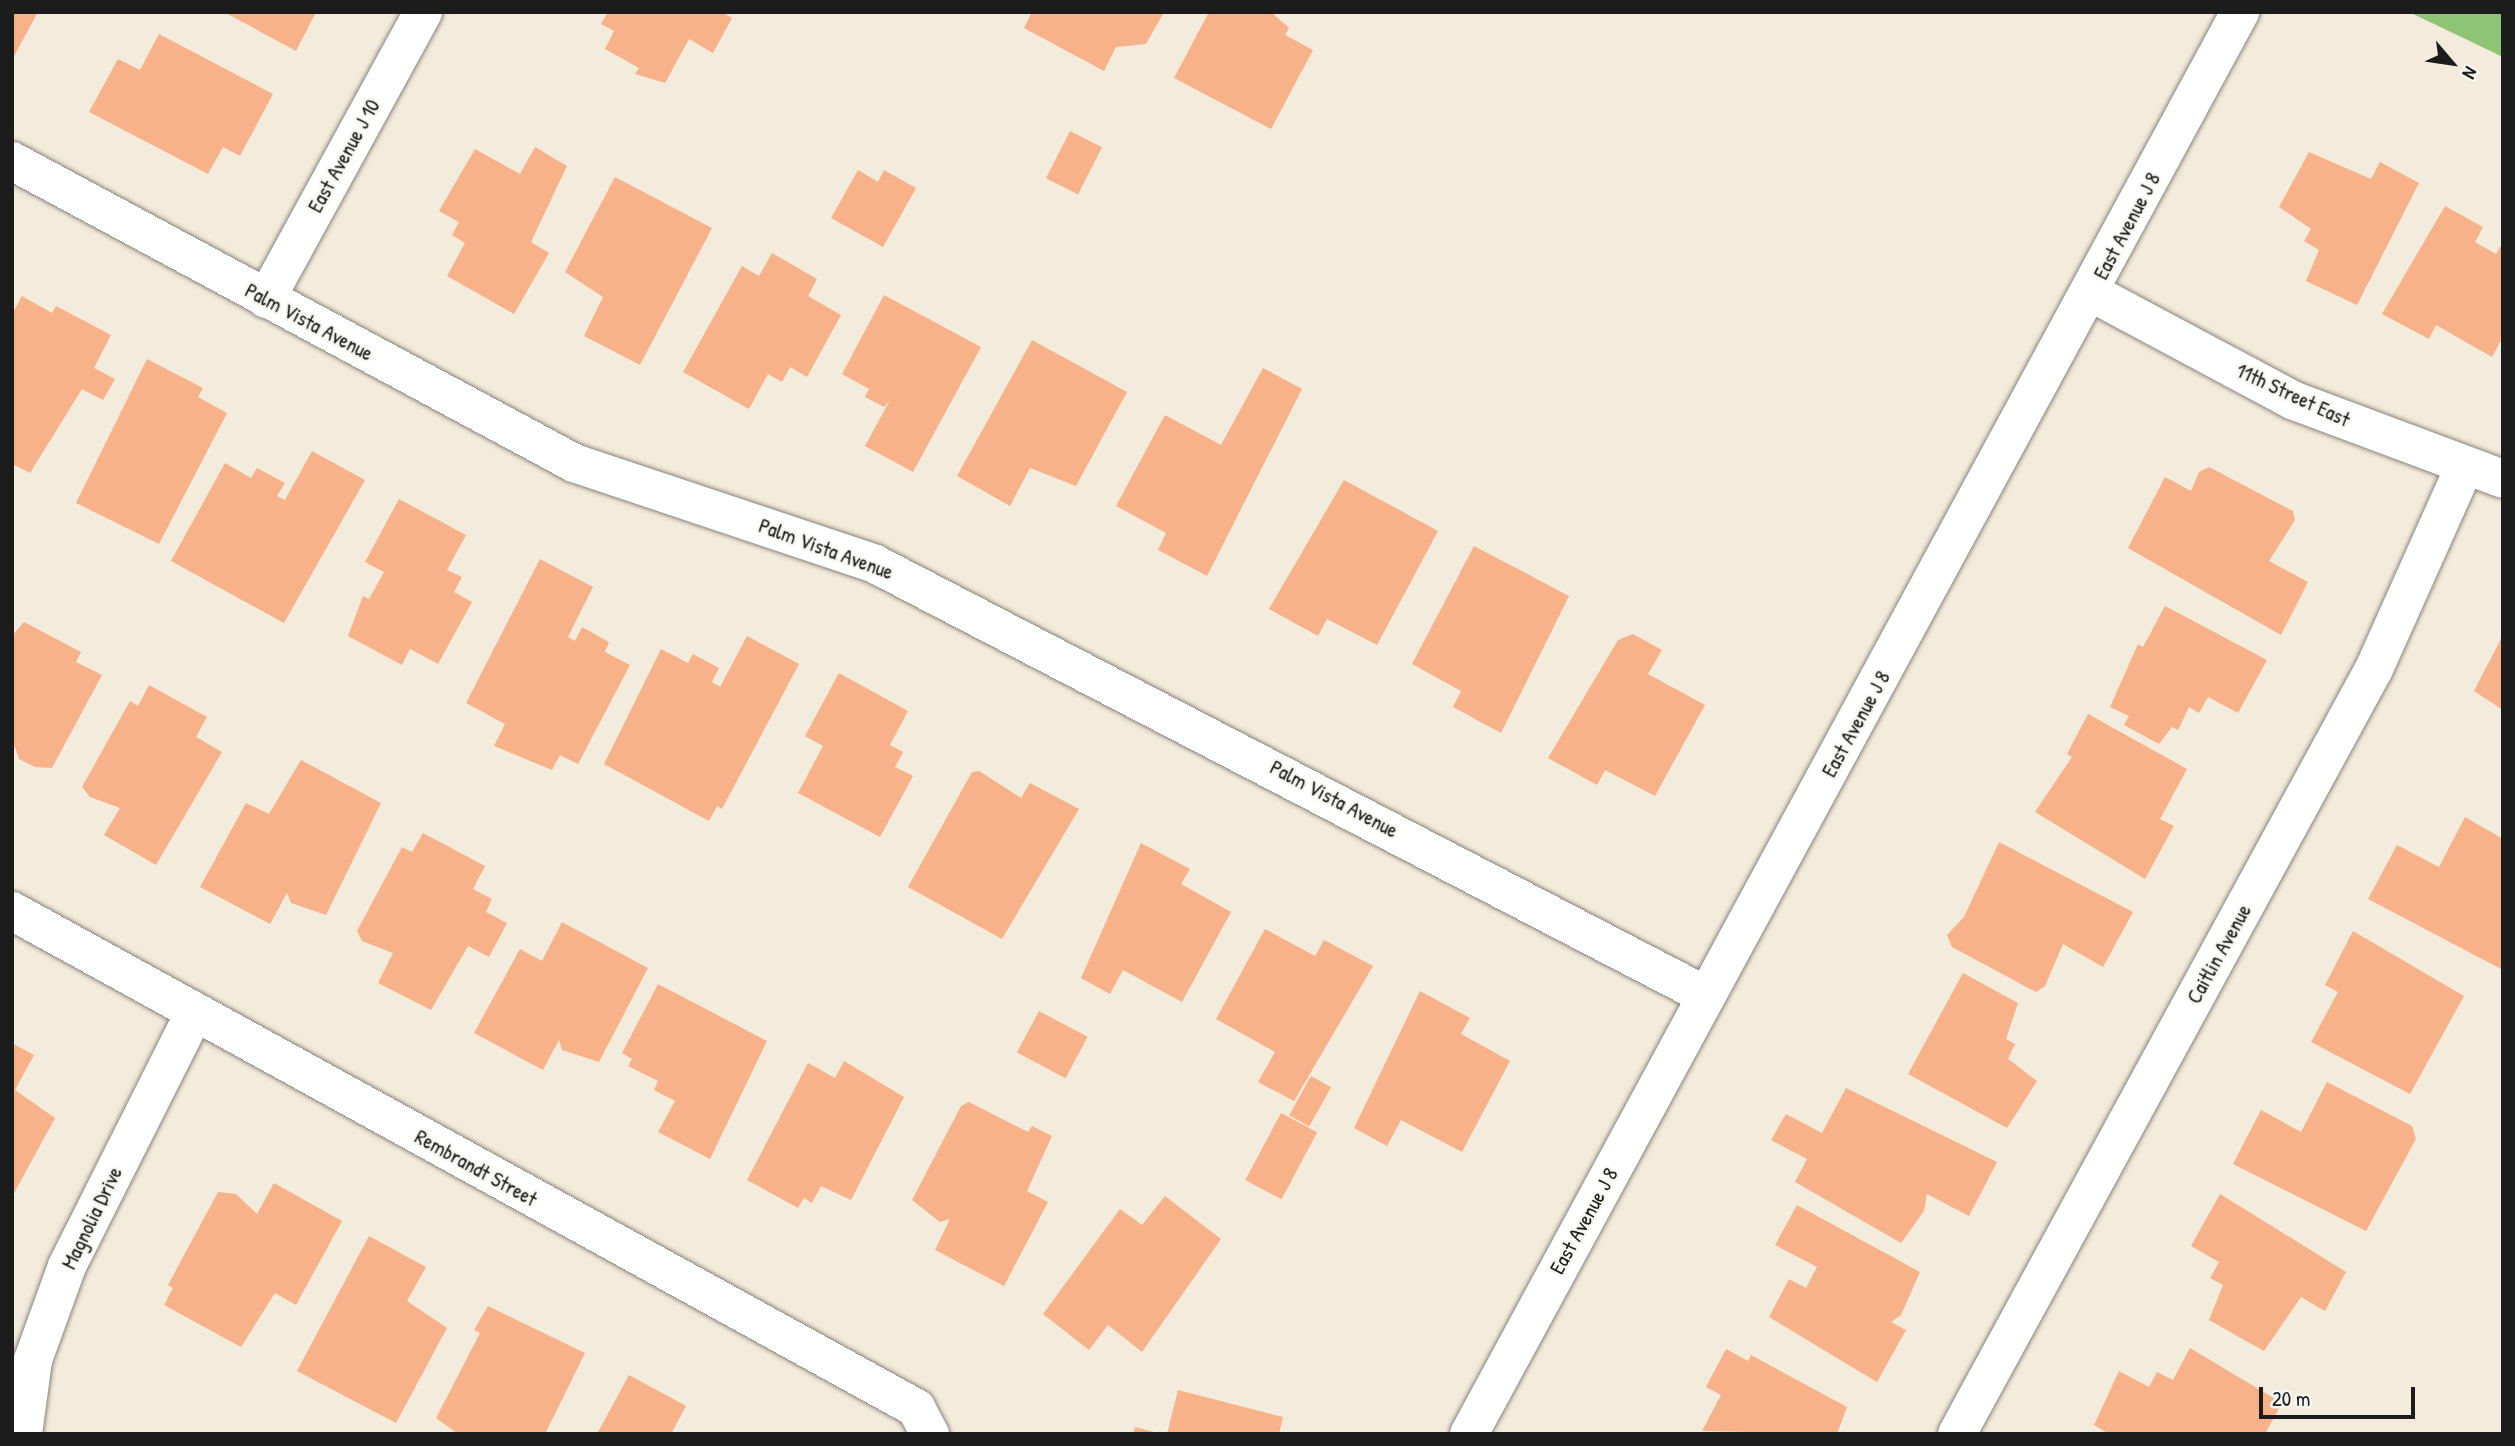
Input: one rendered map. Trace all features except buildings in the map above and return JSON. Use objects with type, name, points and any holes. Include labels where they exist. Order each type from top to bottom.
[{"type":"street","name":"East Avenue J 10","points":[[266,299],[423,12]]},
{"type":"street","name":"East Avenue J 8","points":[[1469,1434],[2092,293],[2240,12]]},
{"type":"street","name":"Palm Vista Avenue","points":[[12,161],[574,463],[875,564],[1707,996]]},
{"type":"street","name":"11th Street East","points":[[2092,293],[2292,400],[2503,479]]},
{"type":"street","name":"Caitlin Avenue","points":[[1957,1434],[2374,669],[2465,466]]},
{"type":"street","name":"Rembrandt Street","points":[[12,911],[916,1408],[930,1434]]},
{"type":"street","name":"Magnolia Drive","points":[[23,1434],[33,1360],[67,1266],[194,1013]]},
{"type":"green space","points":[[2409,12],[2503,12],[2503,57]]}]
